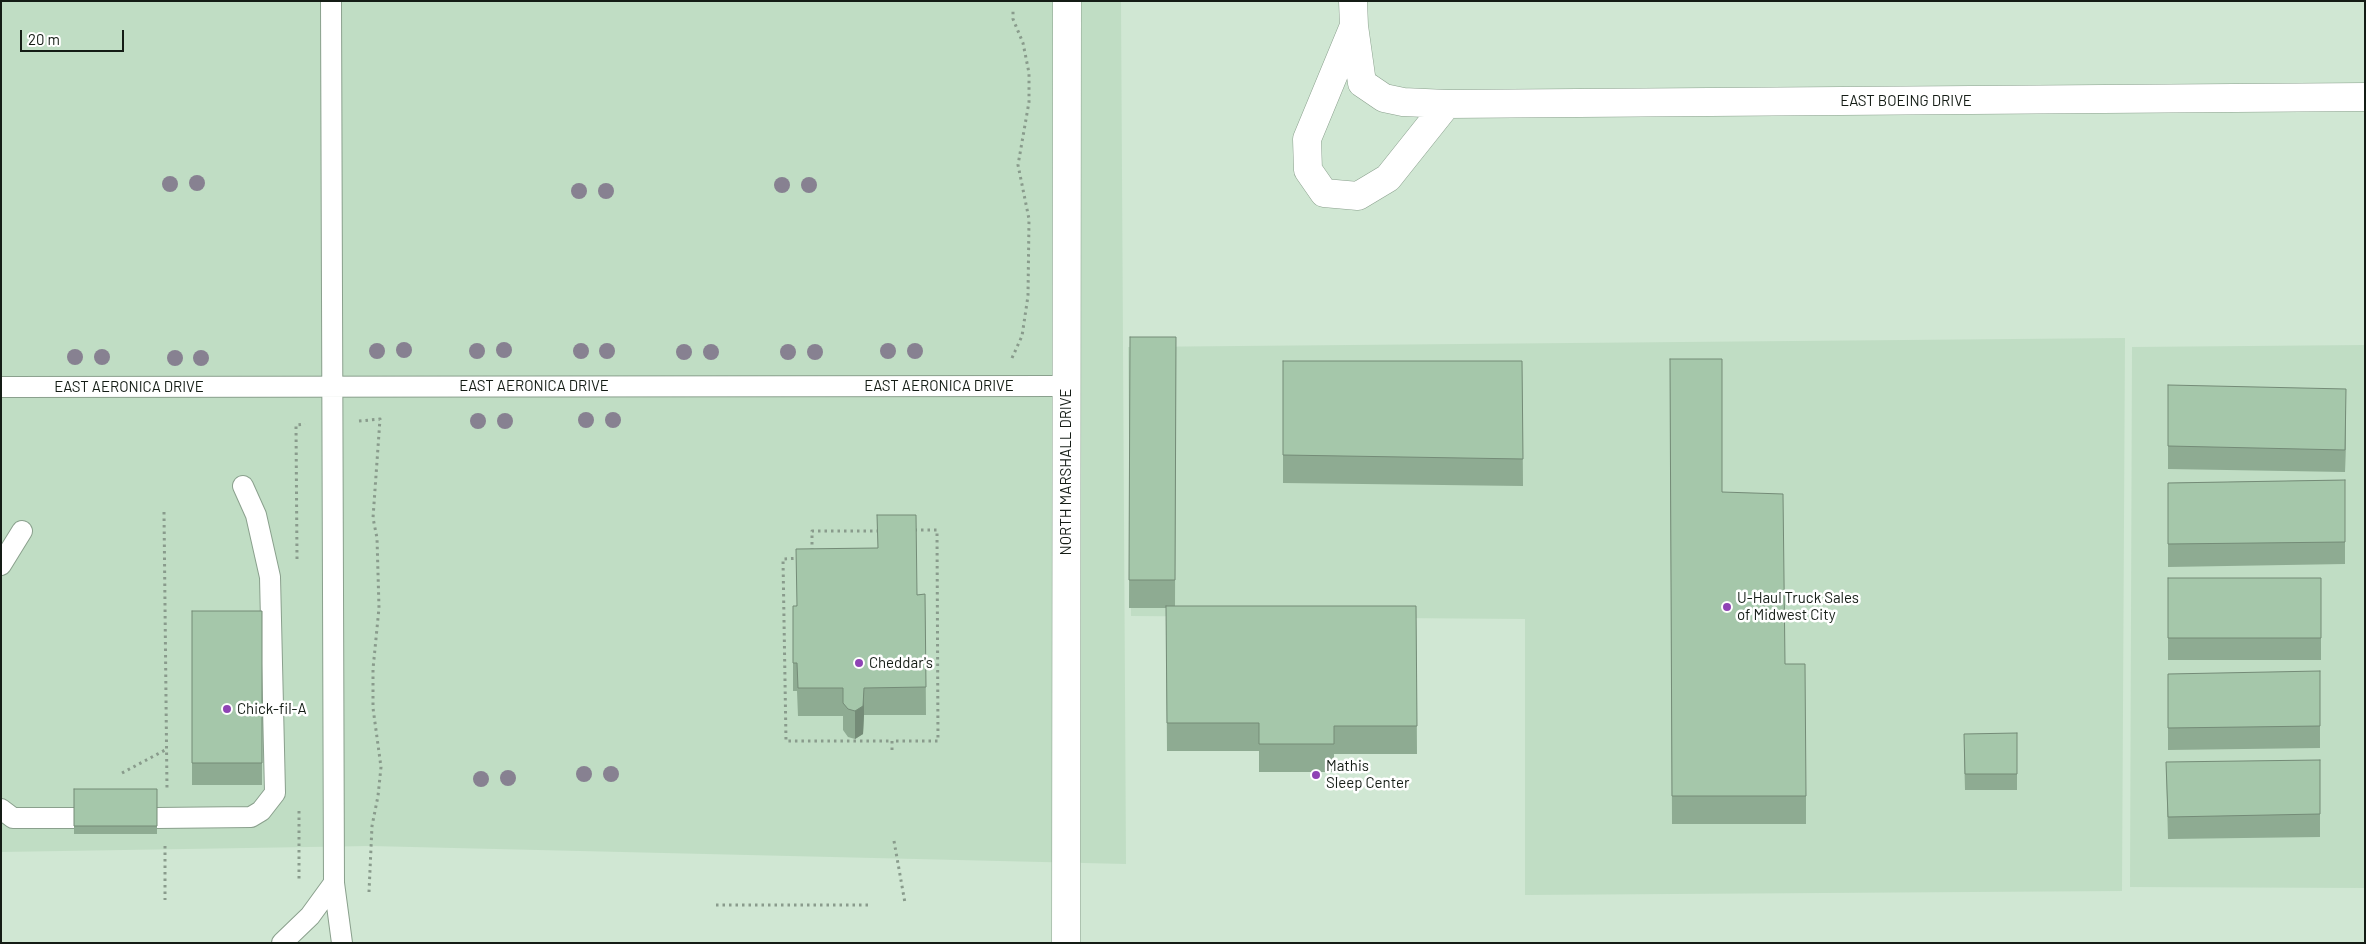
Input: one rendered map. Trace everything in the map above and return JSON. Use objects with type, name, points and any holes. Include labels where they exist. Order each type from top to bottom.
[{"type":"street","name":"NORTH MARSHALL DRIVE","points":[[1066,943],[1067,1]]},
{"type":"street","name":"EAST BOEING DRIVE","points":[[1354,14],[1362,83],[1384,98],[1403,102],[1447,104],[2365,98]]},
{"type":"street","points":[[1354,14],[1308,139],[1308,170],[1324,193],[1358,196],[1388,178],[1447,104]]},
{"type":"lane","points":[[331,1],[334,386],[334,883],[342,943]]},
{"type":"lane","name":"EAST AERONICA DRIVE","points":[[1,387],[1066,386]]},
{"type":"lane","points":[[161,818],[251,817],[261,811],[275,793],[270,577],[256,515],[242,486]]},
{"type":"lane","points":[[1,565],[22,531]]},
{"type":"lane","points":[[1,809],[13,818],[74,818]]},
{"type":"lane","points":[[282,943],[310,916],[334,883]]},
{"type":"path","points":[[1012,358],[1022,336],[1028,296],[1029,219],[1018,165],[1029,102],[1029,74],[1023,44],[1013,19],[1013,11]]},
{"type":"path","points":[[164,512],[168,781],[161,818],[165,900]]},
{"type":"path","points":[[812,558],[812,532],[889,530]]},
{"type":"path","points":[[802,558],[784,558],[786,741],[938,741],[937,530],[908,530]]},
{"type":"path","points":[[892,741],[892,750]]},
{"type":"path","points":[[122,772],[167,749]]},
{"type":"path","points":[[894,841],[905,904]]},
{"type":"path","points":[[716,905],[868,905]]},
{"type":"shaded area","points":[[1,1],[1121,1],[1126,864],[370,846],[1,852]]},
{"type":"shaded area","points":[[2125,338],[2122,891],[1525,895],[1525,619],[1131,616],[1128,347]]},
{"type":"shaded area","points":[[2365,345],[2365,888],[2130,887],[2132,347]]},
{"type":"building","points":[[1130,337],[1176,337],[1175,580],[1129,580]]},
{"type":"building","name":"U-Haul Truck Sales of Midwest City","points":[[1670,359],[1722,359],[1722,492],[1783,494],[1785,664],[1805,664],[1806,796],[1672,796]]},
{"type":"building","points":[[1283,361],[1522,361],[1523,459],[1283,455]]},
{"type":"building","points":[[2168,385],[2346,389],[2345,450],[2168,446]]},
{"type":"building","points":[[2345,480],[2345,542],[2168,544],[2168,483]]},
{"type":"building","name":"Cheddar's","points":[[877,515],[916,515],[917,595],[925,594],[926,687],[864,688],[863,706],[855,711],[848,709],[843,703],[843,688],[798,688],[797,663],[793,663],[793,606],[797,606],[796,549],[878,548]]},
{"type":"building","points":[[2168,578],[2321,578],[2321,638],[2168,638]]},
{"type":"building","points":[[1166,606],[1416,606],[1417,726],[1334,726],[1334,744],[1259,744],[1259,723],[1167,723]]},
{"type":"building","name":"Chick-fil-A","points":[[192,611],[262,611],[262,763],[192,763]]},
{"type":"building","points":[[2320,671],[2320,726],[2168,728],[2168,674]]},
{"type":"building","points":[[2017,733],[2017,774],[1965,774],[1964,734]]},
{"type":"building","points":[[2320,760],[2320,814],[2168,817],[2166,762]]},
{"type":"building","points":[[74,789],[157,789],[157,826],[74,826]]},
{"type":"place","name":"U-Haul Truck Sales of Midwest City","points":[[1727,607]]},
{"type":"place","name":"Cheddar's","points":[[859,663]]},
{"type":"place","name":"Chick-fil-A","points":[[227,709]]},
{"type":"place","name":"Mathis Sleep Center","points":[[1316,775]]}]
